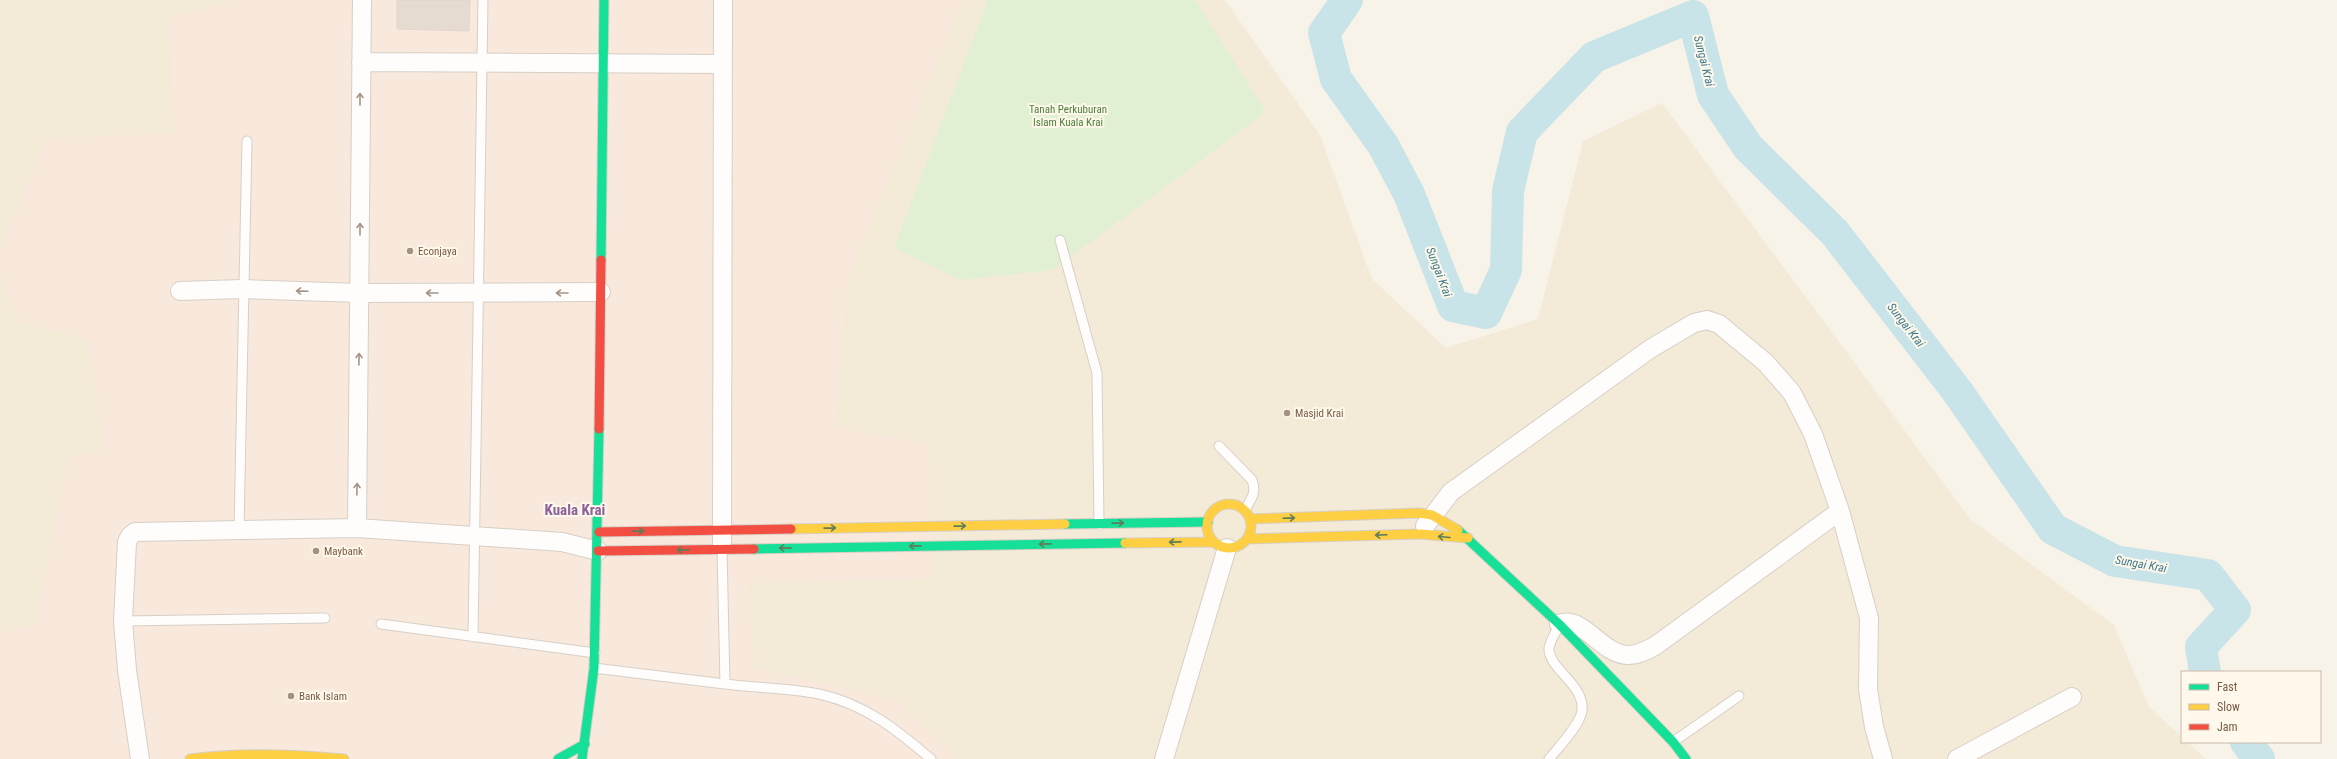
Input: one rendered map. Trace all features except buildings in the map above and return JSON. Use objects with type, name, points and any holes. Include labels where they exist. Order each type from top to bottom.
[{"type":"street","points":[[357,528],[362,0]]},
{"type":"street","points":[[582,759],[594,668],[599,532],[604,0]]},
{"type":"street","points":[[722,549],[723,0]]},
{"type":"street","points":[[361,62],[722,64]]},
{"type":"street","points":[[180,291],[242,289],[359,293],[601,292]]},
{"type":"street","points":[[1420,534],[1432,515],[1451,492],[1650,349],[1694,324],[1707,320],[1719,324],[1766,363],[1792,393],[1813,434],[1840,511],[1869,618],[1868,689],[1874,727],[1883,759]]},
{"type":"street","points":[[1221,545],[1210,536],[1208,522],[1214,510],[1220,506],[1233,504],[1245,510],[1250,519],[1250,532],[1247,539]]},
{"type":"street","points":[[1559,624],[1566,621],[1573,622],[1599,643],[1618,653],[1628,656],[1639,653],[1655,646],[1840,511]]},
{"type":"street","points":[[1250,519],[1419,513],[1432,515],[1449,524],[1468,538],[1559,624],[1674,742],[1686,759]]},
{"type":"street","points":[[562,542],[599,532],[1208,522]]},
{"type":"street","points":[[140,759],[127,670],[123,621],[127,542],[130,536],[142,531],[357,528],[562,542],[598,551],[1100,543],[1221,545],[1235,547],[1247,539],[1420,534],[1468,538]]},
{"type":"street","points":[[1164,759],[1221,545]]},
{"type":"street","points":[[1957,759],[2072,697]]},
{"type":"street","points":[[558,759],[584,744]]},
{"type":"street","points":[[190,759],[207,756],[298,754],[344,759]]},
{"type":"lane","points":[[473,636],[483,0]]},
{"type":"lane","points":[[239,529],[242,289],[247,141]]},
{"type":"lane","points":[[1060,240],[1098,373],[1100,543]]},
{"type":"lane","points":[[1219,446],[1252,480],[1255,487],[1255,494],[1245,510]]},
{"type":"lane","points":[[722,549],[725,684]]},
{"type":"lane","points":[[123,621],[325,618]]},
{"type":"lane","points":[[381,624],[595,653]]},
{"type":"lane","points":[[1549,759],[1570,734],[1582,712],[1581,700],[1573,684],[1550,656],[1549,646],[1559,624]]},
{"type":"lane","points":[[594,668],[820,694],[858,708],[886,722],[931,759]]},
{"type":"lane","points":[[1674,742],[1739,696]]},
{"type":"shaded area","points":[[0,0],[1225,0],[1320,135],[1372,279],[1446,348],[1538,319],[1583,141],[1662,103],[1971,520],[2114,625],[2149,707],[2181,736],[2181,743],[2188,743],[2206,759],[0,759]]},
{"type":"shaded area","points":[[225,0],[962,0],[848,279],[835,427],[928,444],[931,578],[748,583],[754,668],[896,700],[959,759],[0,759],[0,633],[36,624],[68,460],[104,448],[89,340],[21,321],[0,275],[0,252],[47,138],[174,134],[170,18],[225,4]]},
{"type":"green space","name":"Tanah Perkuburan Islam Kuala Krai","points":[[988,0],[1195,0],[1266,112],[1053,270],[961,280],[894,248]]},
{"type":"waterway","name":"Sungai Krai","points":[[1347,0],[1324,33],[1336,79],[1383,145],[1409,194],[1453,306],[1486,313],[1506,270],[1508,191],[1522,132],[1594,57],[1693,16],[1713,95],[1748,147],[1835,233],[1957,391],[2053,529],[2115,561],[2208,575],[2235,610],[2201,647],[2205,671]]},
{"type":"waterway","name":"Sungai Krai","points":[[2247,743],[2259,759]]},
{"type":"traffic: fast","points":[[601,260],[604,0]]},
{"type":"traffic: fast","points":[[582,759],[594,668],[599,429]]},
{"type":"traffic: fast","points":[[1065,524],[1208,522]]},
{"type":"traffic: fast","points":[[1458,530],[1559,624],[1673,742],[1686,759]]},
{"type":"traffic: fast","points":[[754,549],[1125,543]]},
{"type":"traffic: fast","points":[[558,759],[585,744]]},
{"type":"traffic: slow","points":[[1229,504],[1241,508],[1247,514],[1251,526],[1247,538],[1241,544],[1229,548],[1217,544],[1211,538],[1207,526],[1211,514],[1217,508],[1229,504]]},
{"type":"traffic: slow","points":[[1250,519],[1419,513],[1432,515],[1458,530]]},
{"type":"traffic: slow","points":[[791,529],[1065,524]]},
{"type":"traffic: slow","points":[[1247,539],[1420,534],[1468,538]]},
{"type":"traffic: slow","points":[[1125,543],[1214,542]]},
{"type":"traffic: slow","points":[[190,759],[229,755],[267,754],[344,759]]},
{"type":"traffic: jam","points":[[599,429],[601,260]]},
{"type":"traffic: jam","points":[[599,532],[791,529]]},
{"type":"traffic: jam","points":[[598,551],[754,549]]},
{"type":"place","name":"Econjaya","points":[[410,251]]},
{"type":"place","name":"Masjid Krai","points":[[1287,413]]},
{"type":"place","name":"Maybank","points":[[316,551]]},
{"type":"place","name":"Bank Islam","points":[[291,696]]},
{"type":"district","name":"Kuala Krai","points":[[575,510]]}]
